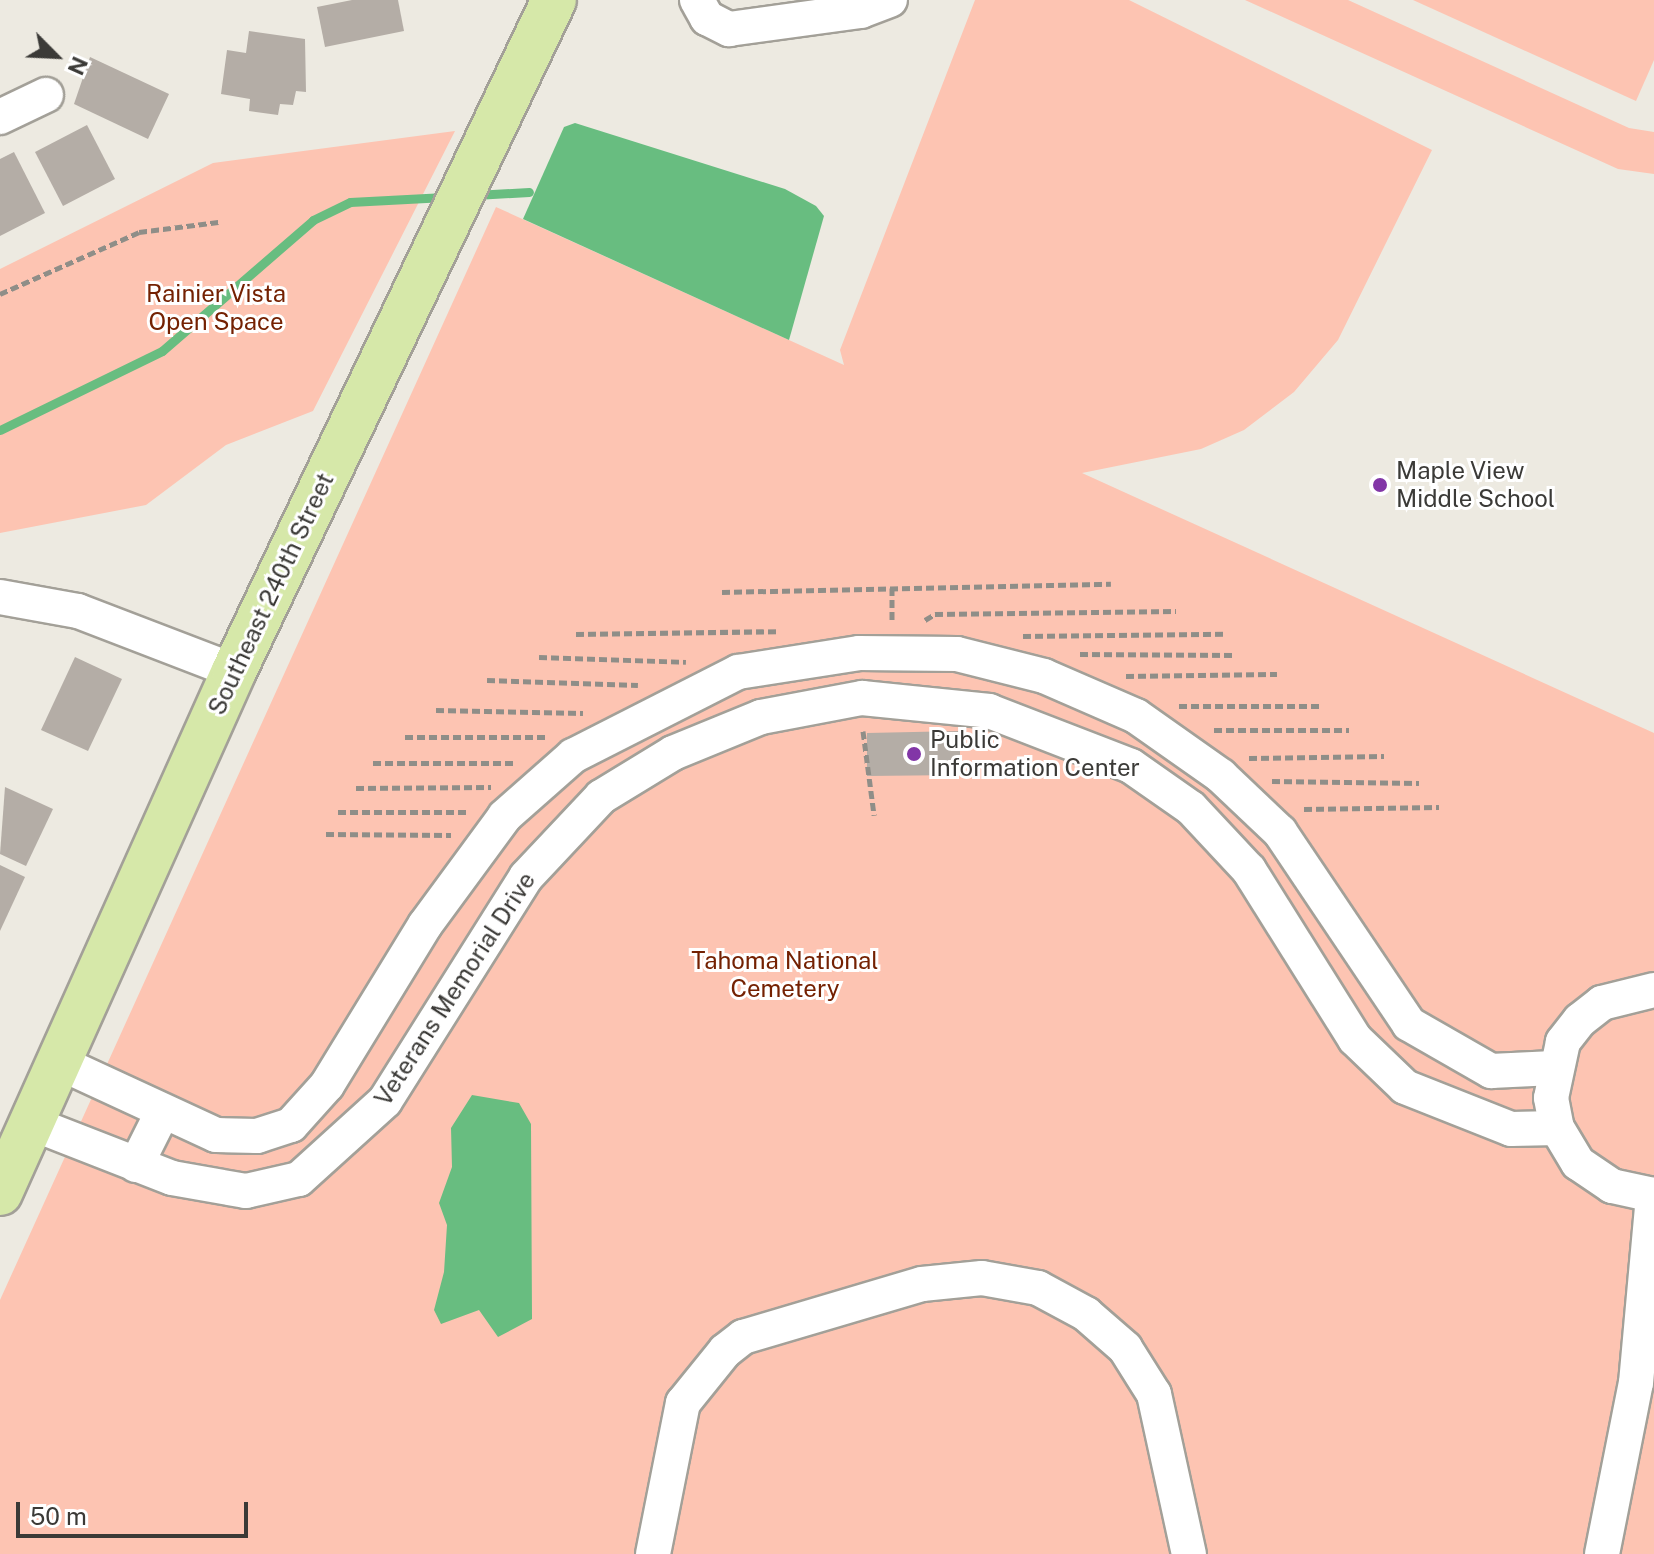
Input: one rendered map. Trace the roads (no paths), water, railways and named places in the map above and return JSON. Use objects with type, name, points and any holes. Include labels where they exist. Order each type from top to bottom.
[{"type":"main road","name":"Southeast 240th Street","points":[[0,1193],[234,671],[554,0]]},
{"type":"street","points":[[697,0],[707,18],[729,29],[861,11],[890,0]]},
{"type":"street","points":[[0,117],[46,95]]},
{"type":"street","points":[[0,597],[78,611],[234,671]]},
{"type":"street","points":[[58,1062],[216,1135],[257,1136],[291,1125],[327,1085],[404,963],[501,824],[566,763],[647,714],[696,675],[738,672],[859,653],[957,654],[1044,676],[1165,718],[1198,759],[1257,810],[1335,908],[1409,1024],[1491,1071],[1554,1068]]},
{"type":"street","name":"Veterans Memorial Drive","points":[[31,1123],[136,1165],[246,1191],[299,1179],[385,1101],[451,988],[526,877],[601,797],[673,753],[761,717],[862,698],[917,699],[989,711],[1131,766],[1191,808],[1249,870],[1355,1039],[1405,1087],[1511,1129],[1557,1128]]},
{"type":"street","points":[[404,963],[451,988]]},
{"type":"street","points":[[1602,1554],[1636,1383],[1654,1195],[1594,1176],[1557,1128],[1554,1068],[1563,1042],[1602,1003],[1654,990]]},
{"type":"street","points":[[136,1165],[163,1111]]},
{"type":"street","points":[[653,1554],[683,1403],[725,1351],[743,1337],[922,1284],[982,1278],[1038,1288],[1086,1314],[1125,1348],[1154,1394],[1189,1554]]},
{"type":"waterway","points":[[475,195],[529,192]]},
{"type":"waterway","points":[[0,430],[162,351],[313,220],[350,202],[445,197]]},
{"type":"place","name":"Maple View Middle School","points":[[1380,485]]},
{"type":"place","name":"Public Information Center","points":[[914,754]]},
{"type":"park label","name":"Rainier Vista Open Space","points":[[216,308]]},
{"type":"park label","name":"Tahoma National Cemetery","points":[[785,975]]}]
